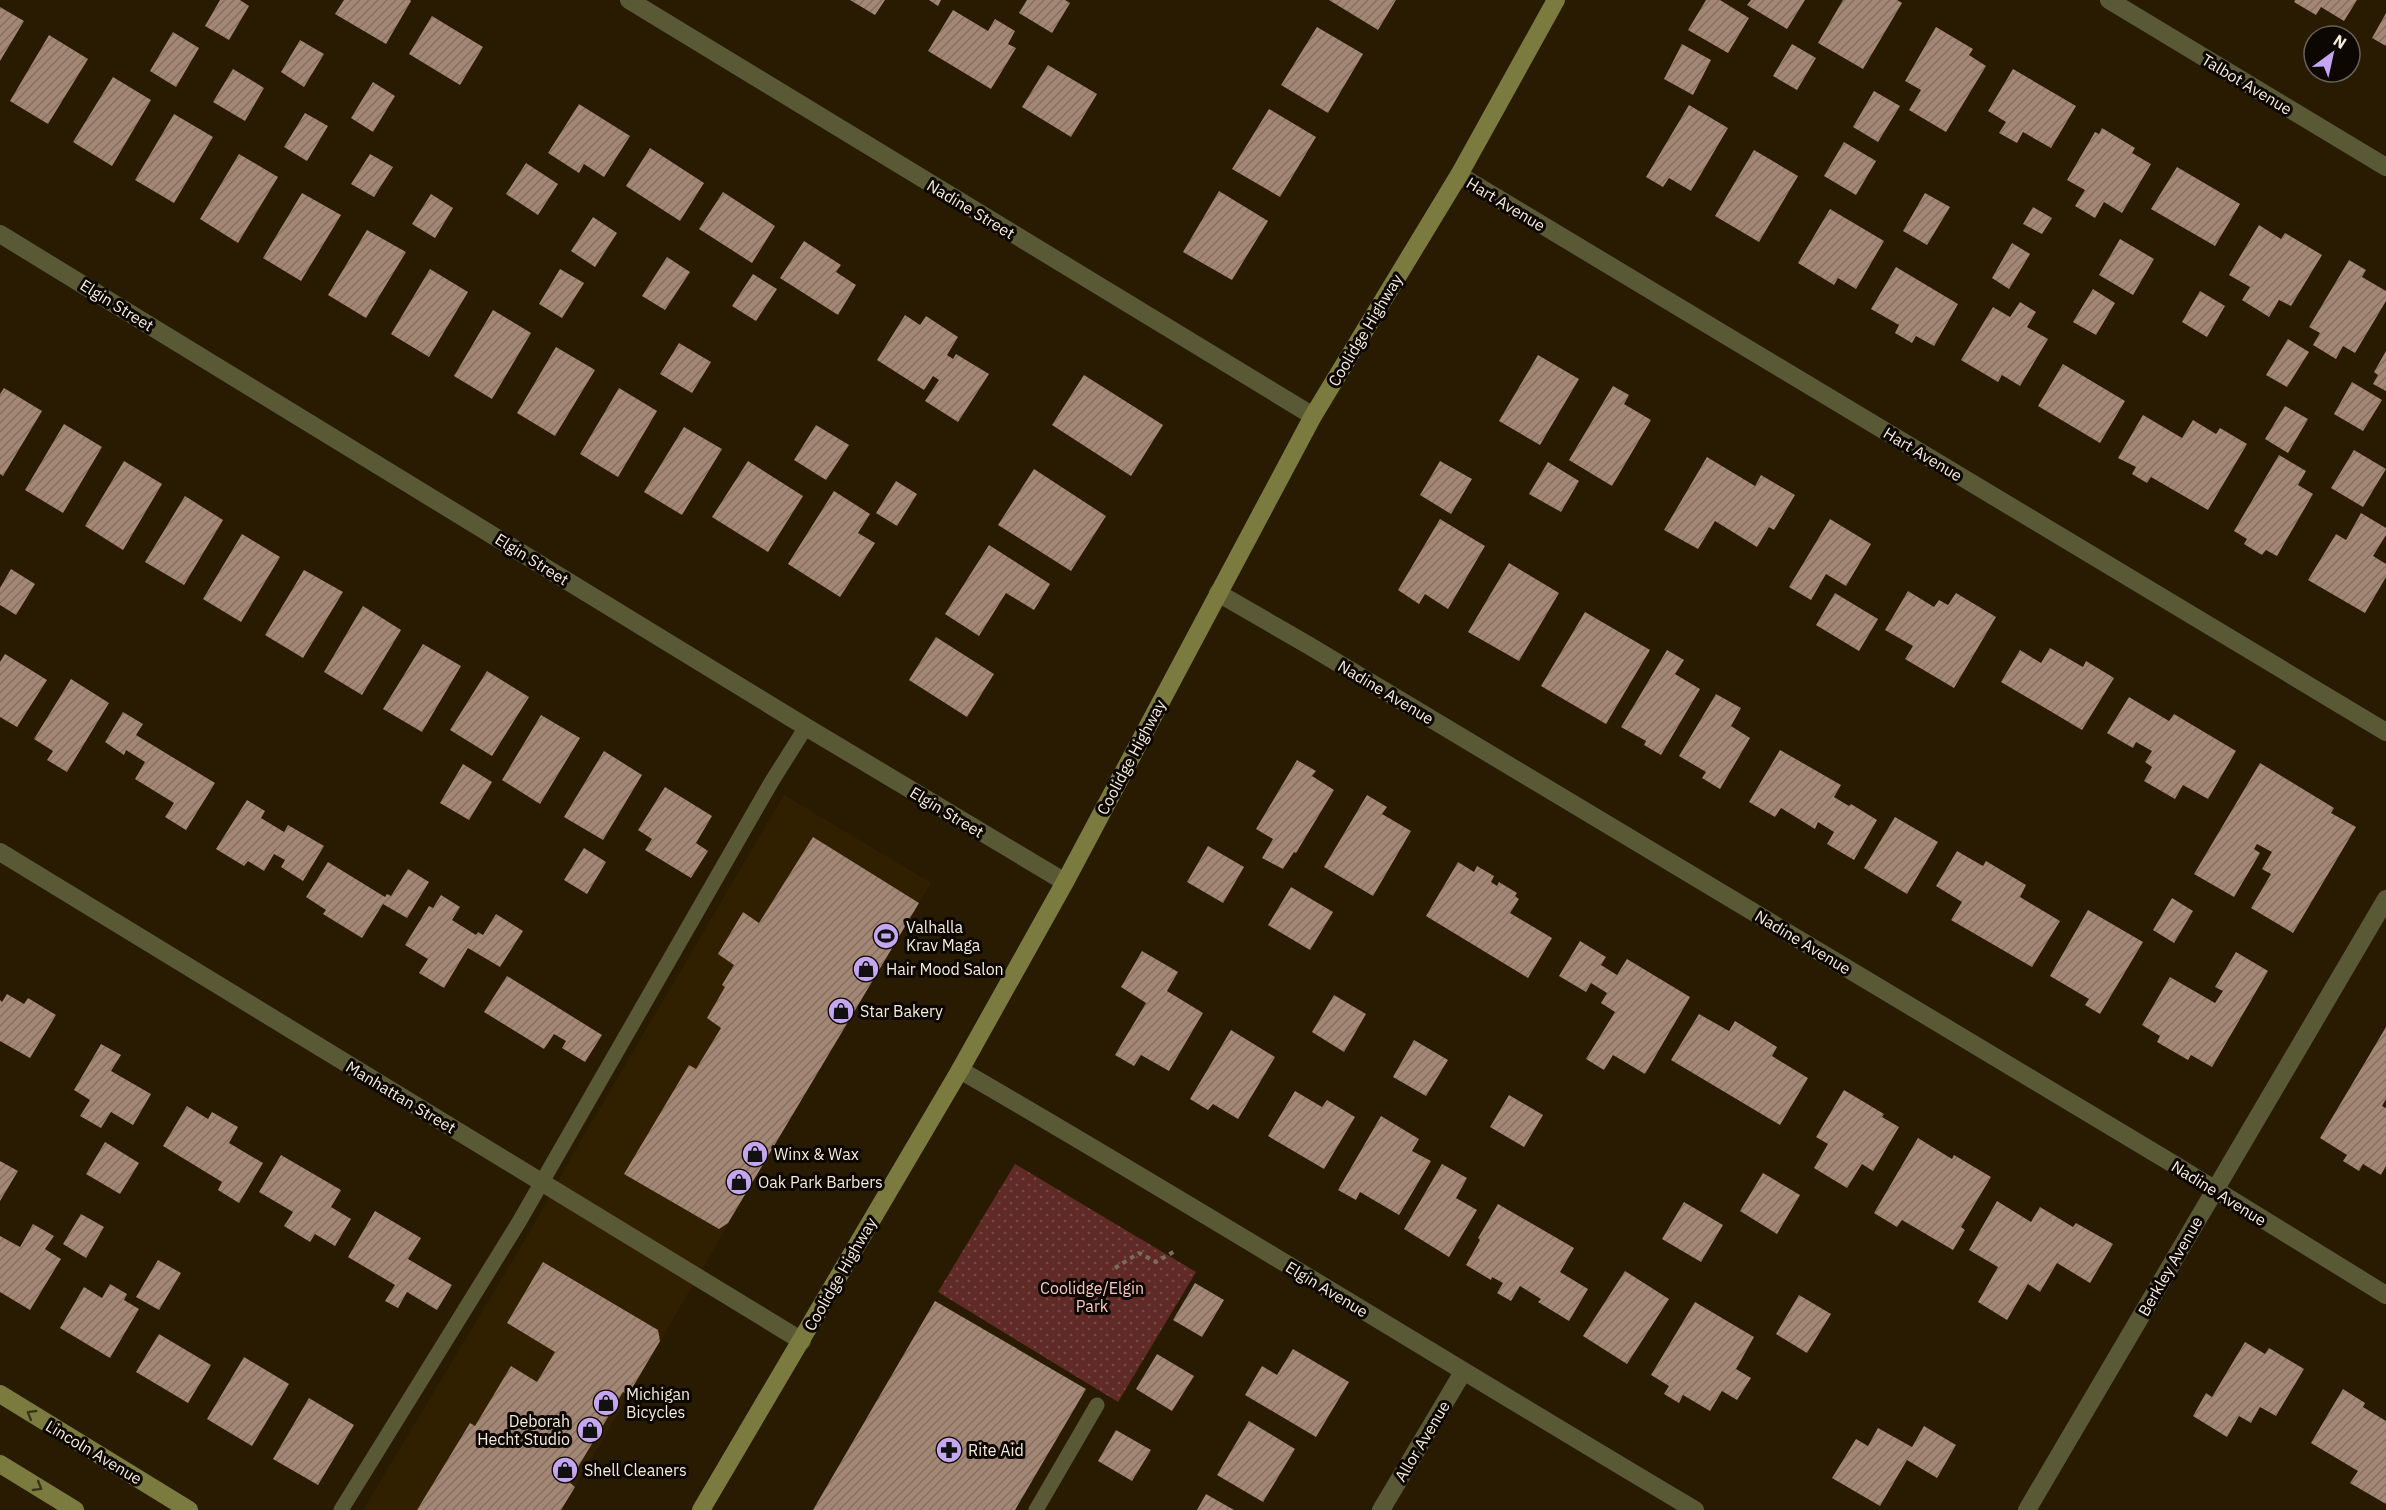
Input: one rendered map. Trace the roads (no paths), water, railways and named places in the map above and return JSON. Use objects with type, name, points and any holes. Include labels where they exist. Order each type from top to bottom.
[{"type":"main road","name":"Coolidge Highway","points":[[701,1510],[960,1070],[1065,882],[1313,416],[1459,175],[1556,0]]},
{"type":"main road","name":"Lincoln Avenue","points":[[0,1394],[189,1510]]},
{"type":"main road","points":[[0,1464],[75,1510]]},
{"type":"street","name":"Nadine Street","points":[[629,0],[1313,416]]},
{"type":"street","name":"Talbot Avenue","points":[[2109,0],[2386,167]]},
{"type":"street","name":"Hart Avenue","points":[[1459,175],[2386,732]]},
{"type":"street","name":"Elgin Street","points":[[0,234],[806,727],[1065,882]]},
{"type":"street","name":"Nadine Avenue","points":[[1218,593],[2215,1190],[2386,1295]]},
{"type":"street","name":"Manhattan Street","points":[[0,852],[802,1341]]},
{"type":"street","name":"Berkley Avenue","points":[[2027,1510],[2386,899]]},
{"type":"street","name":"Elgin Avenue","points":[[960,1070],[1695,1510]]},
{"type":"street","name":"Allor Avenue","points":[[1381,1510],[1463,1372]]},
{"type":"lane","points":[[341,1510],[519,1222],[766,791],[806,727]]},
{"type":"lane","points":[[1036,1510],[1097,1405]]},
{"type":"place","name":"Valhalla Krav Maga","points":[[886,936]]},
{"type":"place","name":"Hair Mood Salon","points":[[866,969]]},
{"type":"place","name":"Star Bakery","points":[[841,1011]]},
{"type":"place","name":"Winx & Wax","points":[[755,1154]]},
{"type":"place","name":"Oak Park Barbers","points":[[739,1182]]},
{"type":"place","name":"Michigan Bicycles","points":[[606,1403]]},
{"type":"place","name":"Deborah Hecht Studio","points":[[590,1430]]},
{"type":"place","name":"Rite Aid","points":[[949,1450]]},
{"type":"place","name":"Shell Cleaners","points":[[565,1470]]},
{"type":"park label","name":"Coolidge/Elgin Park","points":[[1092,1297]]}]
